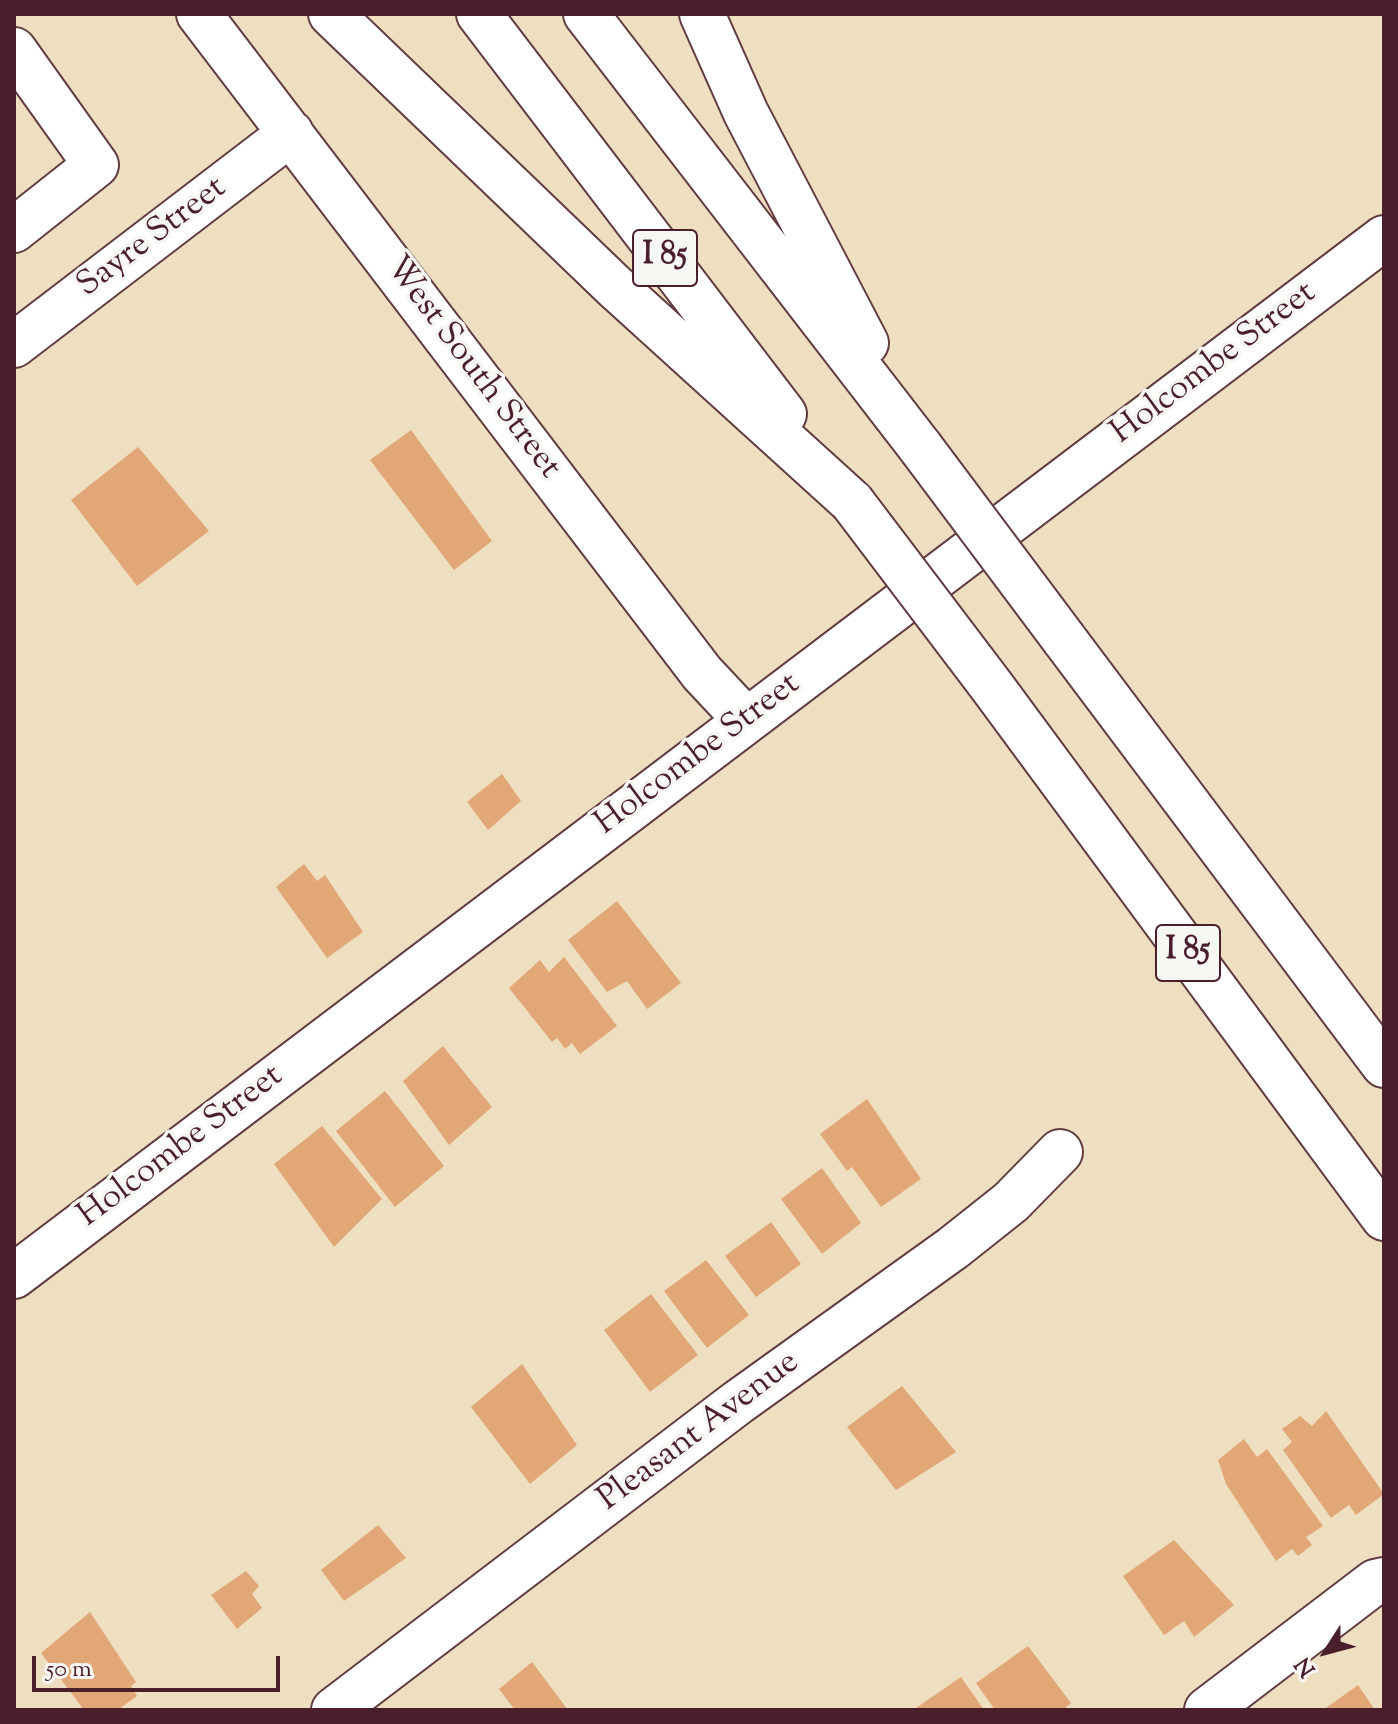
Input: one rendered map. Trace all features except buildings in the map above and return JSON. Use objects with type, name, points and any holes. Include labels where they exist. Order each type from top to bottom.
[{"type":"main road","name":"West South Street","points":[[199,14],[702,673],[746,720]]},
{"type":"main road","points":[[331,14],[614,286],[852,502]]},
{"type":"main road","name":"I 85","points":[[479,14],[993,688],[1384,1218]]},
{"type":"main road","name":"I 85","points":[[586,14],[921,448],[1384,1065]]},
{"type":"main road","points":[[702,14],[746,113],[921,448]]},
{"type":"main road","points":[[14,50],[96,165],[14,230]]},
{"type":"main road","name":"Sayre Street","points":[[14,345],[291,133]]},
{"type":"main road","name":"Holcombe Street","points":[[14,1276],[1384,238]]},
{"type":"main road","name":"Pleasant Avenue","points":[[334,1710],[737,1403],[953,1248],[1011,1202],[1060,1152]]},
{"type":"main road","points":[[1207,1710],[1375,1582],[1384,1580]]}]
